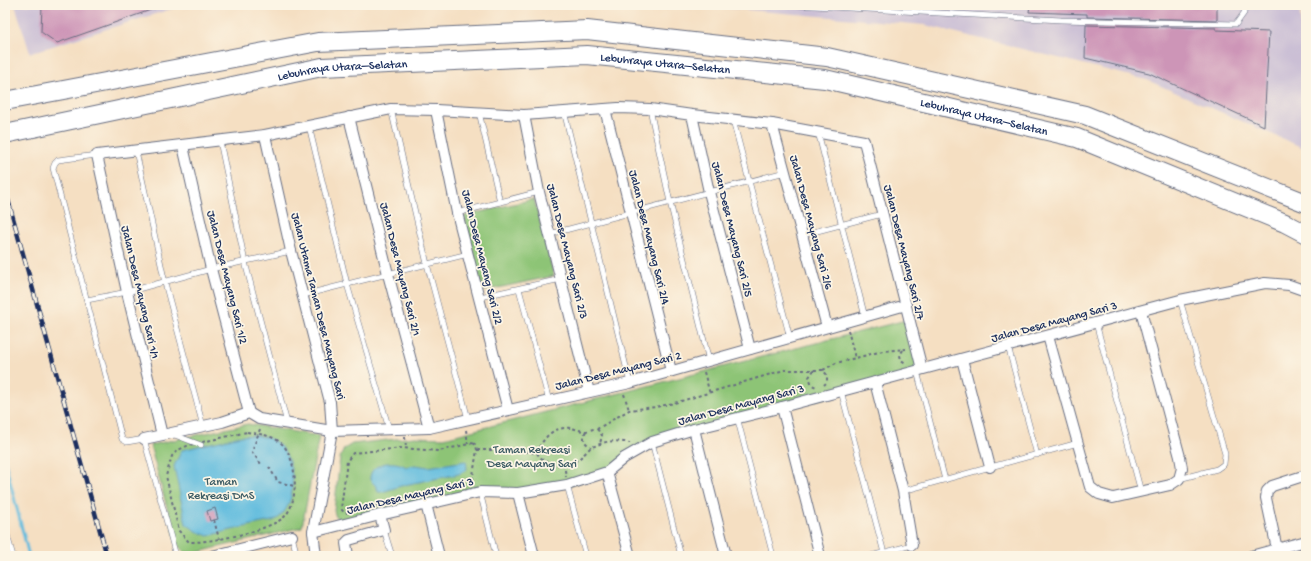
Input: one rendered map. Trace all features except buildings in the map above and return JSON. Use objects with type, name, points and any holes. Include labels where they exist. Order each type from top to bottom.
[{"type":"highway","name":"Lebuhraya Utara–Selatan","points":[[5,101],[318,42],[587,30],[827,57],[1085,115],[1306,203]]},
{"type":"highway","name":"Lebuhraya Utara–Selatan","points":[[5,134],[322,67],[587,55],[825,79],[1077,138],[1285,223],[1306,234]]},
{"type":"street","points":[[97,155],[183,146],[265,135],[391,109],[524,115],[605,109],[650,109],[772,124],[818,132]]},
{"type":"street","name":"Jalan Desa Mayang Sari 2/4","points":[[605,109],[670,372]]},
{"type":"street","name":"Jalan Desa Mayang Sari 2/2","points":[[436,110],[457,213],[469,254],[508,410]]},
{"type":"street","name":"Jalan Desa Mayang Sari 2/3","points":[[524,115],[539,192],[589,392]]},
{"type":"street","name":"Jalan Desa Mayang Sari 2/5","points":[[692,115],[709,192],[750,349]]},
{"type":"street","name":"Jalan Desa Mayang Sari 2/1","points":[[350,117],[388,274],[429,428]]},
{"type":"street","name":"Jalan Desa Mayang Sari 2/6","points":[[772,124],[827,327]]},
{"type":"street","name":"Jalan Desa Mayang Sari 2/7","points":[[818,132],[864,141],[906,305],[920,370]]},
{"type":"street","name":"Jalan Utama Taman Desa Mayang Sari","points":[[265,135],[291,251],[330,402],[332,431],[313,532],[316,556]]},
{"type":"street","name":"Jalan Desa Mayang Sari 1/2","points":[[183,146],[211,269],[249,413]]},
{"type":"street","name":"Jalan Desa Mayang Sari 1/1","points":[[97,155],[127,292],[166,435]]},
{"type":"street","name":"Jalan Desa Mayang Sari 3","points":[[313,532],[480,492],[518,493],[567,485],[607,472],[624,458],[652,442],[694,429],[737,417],[782,407],[1180,300],[1265,283],[1290,285],[1306,291]]},
{"type":"street","name":"Jalan Desa Mayang Sari 2","points":[[249,413],[259,419],[332,431],[429,428],[626,384],[906,305]]},
{"type":"street","points":[[1048,336],[1090,487],[1099,494],[1113,498],[1170,486],[1179,479],[1182,468],[1141,311]]},
{"type":"street","points":[[962,359],[990,467]]},
{"type":"street","points":[[875,382],[903,491],[912,545]]},
{"type":"street","points":[[782,407],[820,556]]},
{"type":"street","points":[[144,439],[204,426],[249,413]]},
{"type":"street","points":[[694,429],[726,556]]},
{"type":"street","points":[[607,472],[630,556]]},
{"type":"street","points":[[1277,549],[1266,498],[1267,491],[1272,486],[1306,475]]},
{"type":"street","points":[[518,493],[534,556]]},
{"type":"street","points":[[426,504],[439,556]]},
{"type":"street","points":[[348,556],[346,543],[349,540],[384,530],[380,515]]},
{"type":"street","points":[[212,556],[292,536]]},
{"type":"street","points":[[1251,556],[1306,542]]},
{"type":"lane","points":[[796,5],[1061,20],[1236,24],[1244,13],[1245,5]]},
{"type":"lane","points":[[391,109],[427,264],[466,419]]},
{"type":"lane","points":[[650,109],[705,362]]},
{"type":"lane","points":[[479,112],[500,202]]},
{"type":"lane","points":[[564,112],[591,224],[626,384]]},
{"type":"lane","points":[[734,120],[790,338]]},
{"type":"lane","points":[[309,126],[347,284],[388,429]]},
{"type":"lane","points":[[818,132],[865,317]]},
{"type":"lane","points":[[220,141],[245,262],[287,423]]},
{"type":"lane","points":[[136,151],[165,283],[204,426]]},
{"type":"lane","points":[[97,155],[58,160],[53,168],[122,439],[127,442],[144,439],[176,556]]},
{"type":"lane","points":[[550,234],[785,172]]},
{"type":"lane","points":[[457,213],[539,192]]},
{"type":"lane","points":[[802,235],[882,214]]},
{"type":"lane","points":[[87,300],[165,283],[211,269],[291,251]]},
{"type":"lane","points":[[303,296],[469,254]]},
{"type":"lane","points":[[480,297],[561,279]]},
{"type":"lane","points":[[519,289],[549,401]]},
{"type":"lane","points":[[1179,479],[1217,469],[1224,464],[1225,454],[1180,300]]},
{"type":"lane","points":[[1096,322],[1141,492]]},
{"type":"lane","points":[[1008,346],[1036,454]]},
{"type":"lane","points":[[920,370],[945,480]]},
{"type":"lane","points":[[841,391],[884,553]]},
{"type":"lane","points":[[737,417],[772,556]]},
{"type":"lane","points":[[166,435],[201,445]]},
{"type":"lane","points":[[652,442],[681,556]]},
{"type":"lane","points":[[903,491],[1078,443]]},
{"type":"lane","points":[[567,485],[586,556]]},
{"type":"lane","points":[[480,492],[496,556]]},
{"type":"lane","points":[[5,528],[13,556]]},
{"type":"lane","points":[[384,530],[392,556]]},
{"type":"lane","points":[[292,536],[297,556]]},
{"type":"lane","points":[[871,556],[912,545]]},
{"type":"path","points":[[846,322],[855,358]]},
{"type":"path","points":[[537,454],[540,443],[552,432],[566,428],[586,431],[592,428],[597,429],[629,410],[656,408],[710,394],[784,370],[823,370],[836,363],[883,351],[903,350]]},
{"type":"path","points":[[705,362],[710,394]]},
{"type":"path","points":[[814,370],[809,377],[812,385],[816,387]]},
{"type":"path","points":[[809,390],[822,386],[827,382],[827,375],[823,370]]},
{"type":"path","points":[[626,384],[629,410]]},
{"type":"path","points":[[466,419],[468,444]]},
{"type":"path","points":[[597,429],[602,435],[600,444]]},
{"type":"path","points":[[586,431],[584,439],[585,443],[591,447]]},
{"type":"path","points":[[247,432],[258,434],[270,436],[288,451],[294,466],[292,506],[284,517],[273,526],[219,539],[202,542],[189,542],[179,531],[166,476],[172,456],[178,450],[195,443],[247,432]]},
{"type":"path","points":[[258,434],[252,452],[261,464]]},
{"type":"path","points":[[477,450],[510,450],[537,454],[542,461],[550,464],[564,464],[578,459],[591,447],[600,444],[618,441],[635,443]]},
{"type":"path","points":[[473,443],[476,445],[477,450],[472,482],[345,513],[341,509],[347,460],[353,453],[402,448],[439,451],[468,444],[473,443]]},
{"type":"path","points":[[269,468],[278,482],[294,486]]},
{"type":"path","points":[[214,520],[219,539]]},
{"type":"shaded area","points":[[15,5],[184,5],[30,53]]},
{"type":"shaded area","points":[[691,5],[1299,5],[1306,87],[1306,149],[1147,80],[925,25]]},
{"type":"green space","points":[[534,199],[554,276],[483,291],[464,216]]},
{"type":"green space","name":"Taman Rekreasi Desa Mayang Sari","points":[[910,319],[925,372],[658,441],[608,474],[541,493],[480,489],[341,522],[336,517],[334,511],[340,458],[344,449],[352,444],[414,437],[444,438]]},
{"type":"green space","name":"Taman Rekreasi DMS","points":[[248,424],[319,436],[302,527],[194,553],[184,552],[177,544],[150,445]]},
{"type":"water","points":[[255,435],[276,442],[284,451],[289,460],[292,493],[284,512],[274,520],[208,536],[198,532],[186,524],[174,466],[182,450],[241,436]]},
{"type":"water","points":[[466,461],[467,469],[459,474],[404,485],[382,492],[378,492],[377,487],[370,480],[374,469],[384,464],[396,463],[406,467],[415,465],[428,467]]},
{"type":"waterway","points":[[5,462],[29,556]]},
{"type":"railway","points":[[5,189],[107,556]]}]
